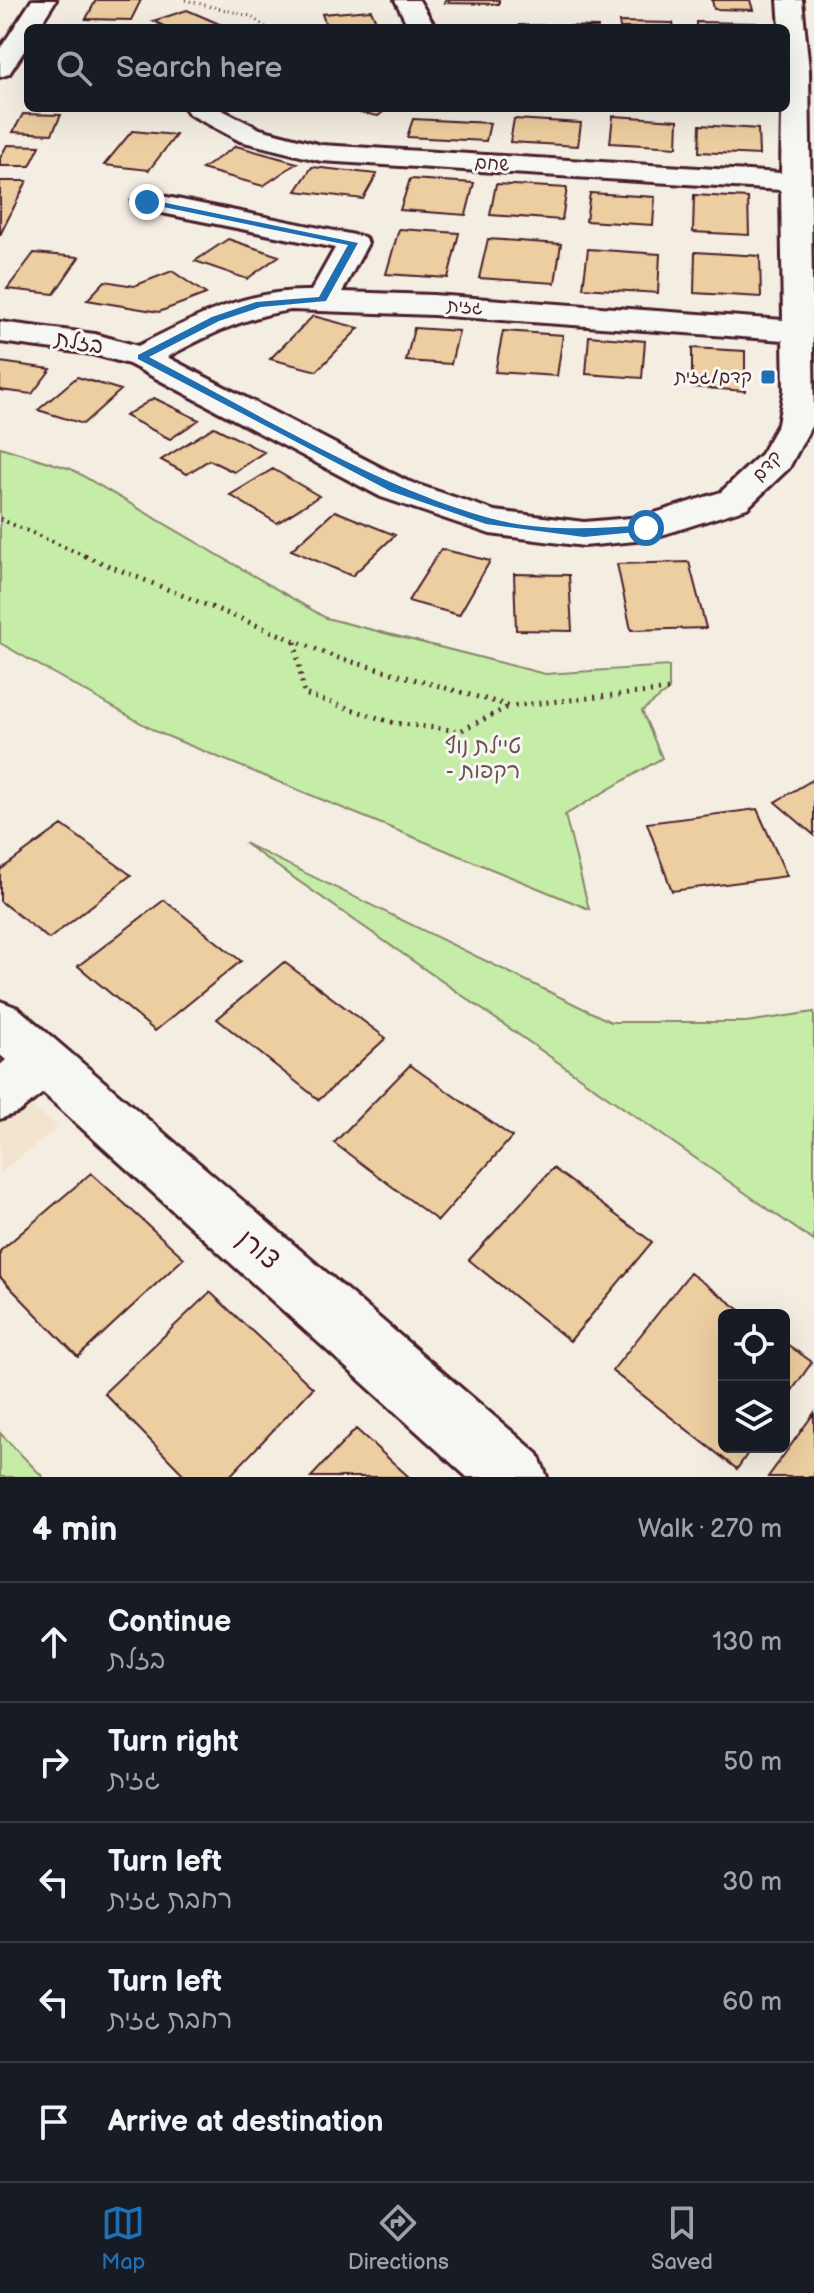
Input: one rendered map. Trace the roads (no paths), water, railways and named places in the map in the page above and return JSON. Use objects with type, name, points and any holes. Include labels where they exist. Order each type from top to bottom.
[{"type":"street","points":[[25,24],[44,0]]},
{"type":"street","points":[[407,0],[419,24]]},
{"type":"street","name":"קדם","points":[[646,528],[734,500],[776,460],[796,424],[801,390],[790,0]]},
{"type":"street","points":[[0,69],[17,34]]},
{"type":"street","name":"שחם","points":[[206,112],[250,135],[321,153],[795,182]]},
{"type":"street","points":[[147,202],[353,243],[322,299]]},
{"type":"street","name":"גזית","points":[[141,357],[216,319],[260,304],[322,299],[800,331]]},
{"type":"street","name":"בזלת","points":[[0,332],[95,344],[141,357],[394,489],[490,522],[584,534],[646,528]]},
{"type":"street","name":"צורן","points":[[0,1023],[515,1477]]},
{"type":"street","points":[[0,1096],[44,1061]]},
{"type":"place","name":"קדם/גזית","points":[[768,377]]},
{"type":"park label","name":"טיילת נוף - רקפות","points":[[483,758]]}]
